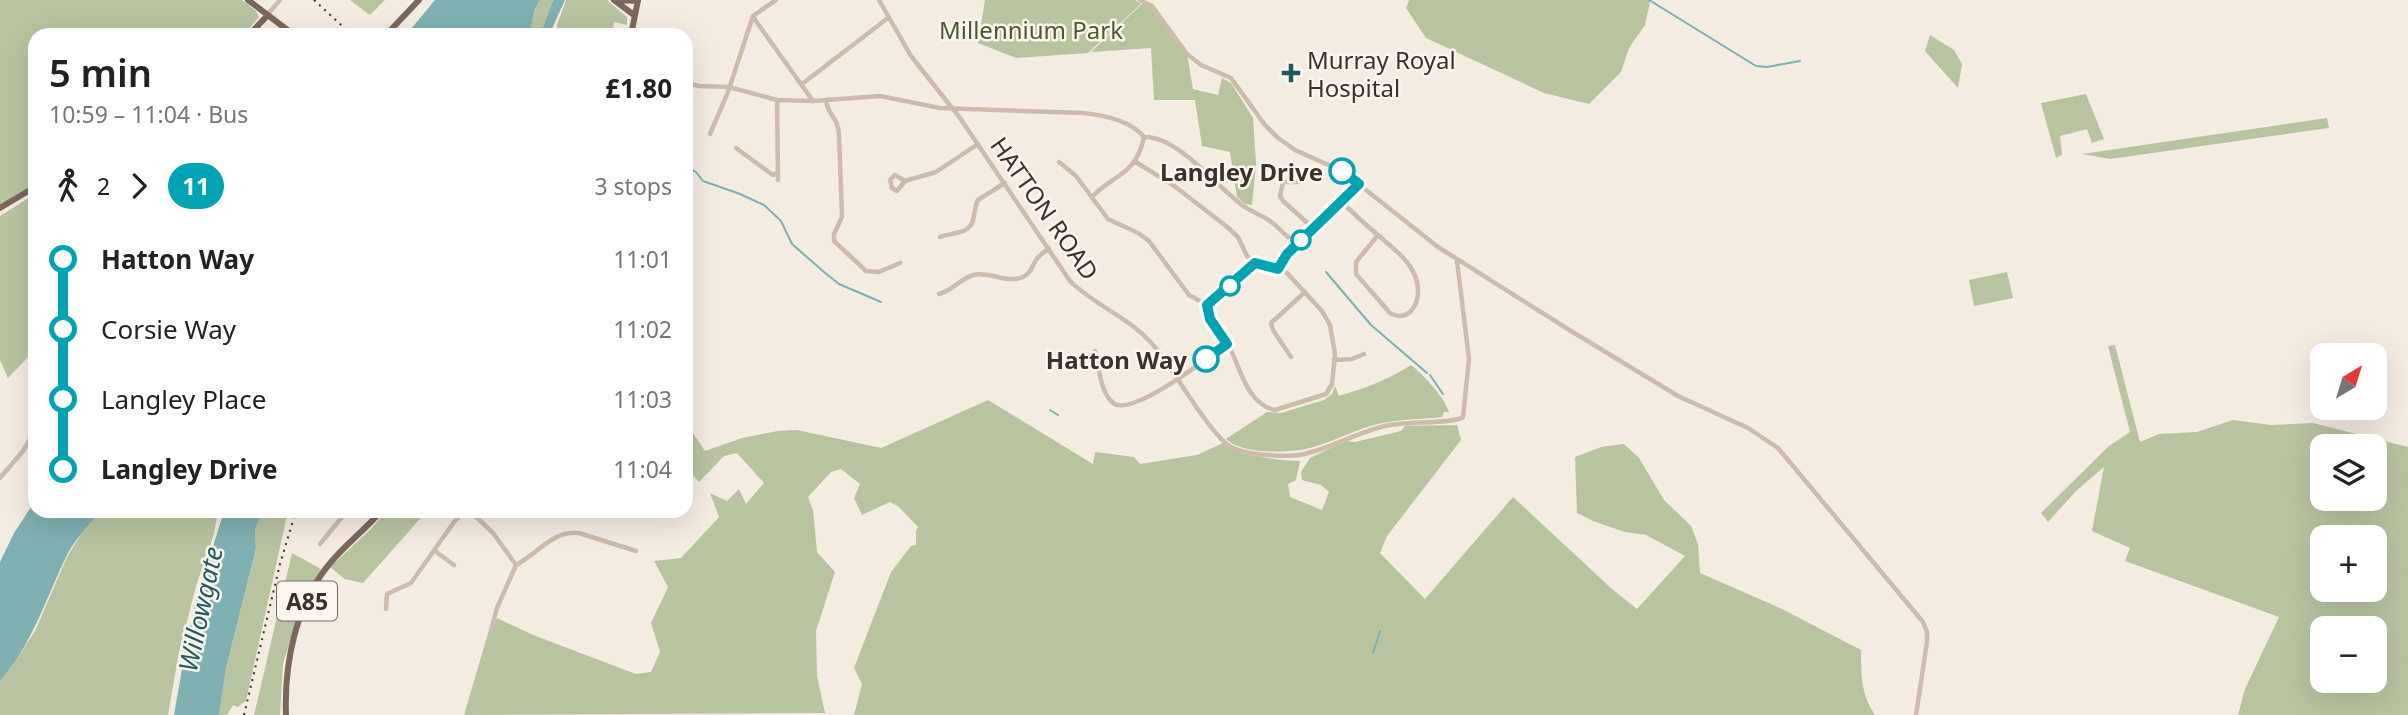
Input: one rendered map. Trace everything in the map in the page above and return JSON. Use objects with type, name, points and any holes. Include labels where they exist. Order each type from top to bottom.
[{"type":"main road","points":[[248,0],[284,28]]},
{"type":"main road","points":[[393,28],[419,0]]},
{"type":"main road","points":[[614,0],[638,0],[632,28]]},
{"type":"main road","points":[[614,0],[634,15]]},
{"type":"main road","points":[[256,28],[267,16]]},
{"type":"main road","points":[[0,208],[28,191]]},
{"type":"main road","name":"A85","points":[[286,715],[287,664],[312,589],[331,561],[375,518]]},
{"type":"street","points":[[267,16],[280,0]]},
{"type":"street","points":[[710,134],[729,87],[752,16],[776,0]]},
{"type":"street","name":"HATTON ROAD","points":[[879,0],[911,57],[978,144],[1070,281],[1080,291],[1141,332],[1153,344],[1229,446],[1244,452],[1300,455],[1388,425],[1458,421],[1465,415],[1469,359],[1457,260]]},
{"type":"street","points":[[1140,0],[1152,6],[1186,54],[1201,65],[1231,78],[1265,125],[1295,150],[1333,165],[1419,234],[1471,269],[1668,390],[1748,428],[1783,453],[1923,622],[1927,642],[1916,715]]},
{"type":"street","points":[[752,16],[813,101]]},
{"type":"street","points":[[802,84],[888,18]]},
{"type":"street","points":[[693,85],[729,87],[777,100],[813,101],[880,96],[940,108],[1094,114],[1121,122],[1141,133],[1144,138]]},
{"type":"street","points":[[777,100],[778,180]]},
{"type":"street","points":[[826,100],[827,110],[838,124],[839,135],[842,216],[834,234],[834,242],[866,271],[878,272],[900,263]]},
{"type":"street","points":[[1092,197],[1122,176],[1134,161],[1144,138]]},
{"type":"street","points":[[1144,138],[1158,140],[1181,153],[1240,204],[1269,220],[1288,237]]},
{"type":"street","points":[[905,181],[936,172],[978,144]]},
{"type":"street","points":[[736,148],[764,167],[769,174],[776,175],[778,171]]},
{"type":"street","points":[[1059,162],[1073,173],[1110,221],[1138,233],[1149,242],[1189,295],[1207,305],[1210,319],[1227,344],[1238,370],[1257,401],[1275,410],[1326,394],[1332,384],[1334,346],[1329,323],[1305,292],[1289,274],[1255,263],[1247,256],[1238,237],[1226,226],[1173,185],[1134,161]]},
{"type":"street","points":[[1298,182],[1283,182],[1280,196],[1313,229]]},
{"type":"street","points":[[940,237],[967,229],[973,222],[978,200],[1005,183]]},
{"type":"street","points":[[1278,269],[1287,254],[1359,184]]},
{"type":"street","points":[[1341,202],[1378,235],[1407,262],[1417,277],[1417,301],[1406,315],[1397,316],[1390,313],[1356,274],[1356,261],[1378,235]]},
{"type":"street","points":[[939,294],[951,293],[967,277],[976,274],[1015,279],[1023,277],[1031,271],[1039,256],[1049,248]]},
{"type":"street","points":[[1207,305],[1255,263]]},
{"type":"street","points":[[1290,357],[1271,323],[1305,292]]},
{"type":"street","points":[[1095,351],[1105,389],[1115,404],[1130,405],[1179,379],[1227,344]]},
{"type":"street","points":[[1334,360],[1352,359],[1364,354]]},
{"type":"street","points":[[0,478],[28,443]]},
{"type":"street","points":[[320,544],[341,518]]},
{"type":"street","points":[[386,609],[387,594],[411,583],[459,518]]},
{"type":"street","points":[[476,518],[493,533],[516,565]]},
{"type":"street","points":[[491,630],[497,608],[516,565],[559,535],[579,533],[636,551]]},
{"type":"street","points":[[435,551],[454,565]]},
{"type":"green space","points":[[0,0],[242,0],[256,11],[259,17],[249,28],[28,28],[28,188],[0,205]]},
{"type":"green space","points":[[350,0],[385,0],[370,15]]},
{"type":"green space","points":[[540,0],[553,0],[543,28],[531,28],[534,11]]},
{"type":"green space","points":[[566,0],[607,0],[627,17],[627,25],[614,22],[613,28],[557,28]]},
{"type":"green space","name":"Millennium Park","points":[[985,0],[1135,0],[1141,4],[1088,53],[1016,58],[978,43]]},
{"type":"green space","points":[[1409,0],[1650,2],[1645,25],[1629,48],[1621,72],[1589,104],[1544,93],[1426,38],[1406,8]]},
{"type":"green space","points":[[1144,2],[1152,6],[1187,54],[1193,89],[1218,95],[1222,78],[1231,83],[1253,118],[1256,163],[1252,205],[1245,204],[1237,197],[1230,152],[1202,146],[1195,100],[1154,100],[1151,48],[1091,52]]},
{"type":"green space","points":[[1930,35],[1954,50],[1962,64],[1958,88],[1925,51]]},
{"type":"green space","points":[[2086,94],[2104,139],[2092,143],[2087,129],[2060,136],[2062,155],[2056,158],[2041,103]]},
{"type":"green space","points":[[2327,118],[2329,128],[2110,159],[2082,154]]},
{"type":"green space","points":[[28,198],[28,357],[8,378],[0,360],[0,216]]},
{"type":"green space","points":[[2007,272],[2013,298],[1974,306],[1969,280]]},
{"type":"green space","points":[[2115,345],[2140,442],[2159,434],[2197,432],[2233,420],[2271,425],[2313,423],[2357,434],[2310,434],[2310,511],[2387,511],[2387,442],[2408,447],[2408,715],[2238,715],[2245,689],[2279,617],[2125,561],[2130,548],[2092,531],[2104,467],[2076,491],[2048,522],[2041,513],[2109,446],[2130,432],[2108,346]]},
{"type":"green space","points":[[1411,365],[1443,400],[1449,412],[1444,412],[1442,417],[1378,424],[1320,445],[1290,451],[1243,448],[1226,439],[1267,412],[1281,413],[1324,400],[1332,394],[1335,386],[1339,396],[1349,393]]},
{"type":"green space","points":[[988,400],[1093,464],[1095,452],[1134,457],[1140,464],[1197,455],[1225,442],[1261,457],[1300,461],[1296,480],[1288,484],[1290,497],[1322,510],[1329,492],[1321,485],[1302,480],[1301,472],[1310,458],[1345,441],[1355,442],[1401,431],[1405,426],[1457,425],[1461,440],[1387,536],[1380,553],[1425,599],[1513,497],[1637,609],[1685,556],[1646,535],[1625,532],[1577,513],[1575,457],[1601,447],[1624,444],[1639,458],[1664,500],[1691,526],[1698,544],[1700,573],[1780,608],[1861,650],[1864,692],[1875,715],[854,715],[862,684],[854,668],[891,572],[911,546],[916,545],[918,527],[899,507],[890,502],[862,515],[854,498],[860,484],[841,469],[831,472],[808,497],[813,510],[817,552],[835,572],[816,631],[817,676],[825,713],[464,715],[489,630],[497,618],[533,635],[636,674],[651,672],[660,652],[651,623],[668,587],[654,561],[681,558],[719,517],[710,493],[727,501],[739,489],[746,504],[764,483],[737,453],[724,456],[699,482],[693,475],[693,433],[705,451],[742,438],[797,430],[881,448]]},
{"type":"green space","points":[[94,518],[217,518],[179,652],[168,715],[0,715],[0,681],[35,631],[66,559],[83,530]]},
{"type":"green space","points":[[260,518],[286,518],[246,701],[238,707],[233,705],[227,715],[219,715],[226,668],[256,548],[255,529]]},
{"type":"green space","points":[[380,518],[421,518],[363,583],[345,579],[330,567]]},
{"type":"green space","points":[[292,553],[321,569],[302,602],[283,664],[280,715],[254,715]]},
{"type":"water","points":[[435,0],[540,0],[534,11],[531,28],[412,28]]},
{"type":"water","points":[[553,0],[565,0],[552,28],[543,28]]},
{"type":"water","points":[[28,512],[28,518],[95,518],[68,553],[30,636],[0,681],[0,562]]},
{"type":"water","name":"Willowgate","points":[[222,518],[260,518],[255,529],[256,548],[226,668],[219,715],[174,715],[196,601]]},
{"type":"waterway","points":[[1649,0],[1756,66],[1767,67],[1800,61]]},
{"type":"waterway","points":[[693,170],[703,181],[764,205],[781,221],[792,244],[824,272],[839,284],[881,302]]},
{"type":"waterway","points":[[1326,272],[1371,325],[1427,373]]},
{"type":"waterway","points":[[1430,375],[1443,394]]},
{"type":"waterway","points":[[1050,410],[1058,415]]},
{"type":"waterway","points":[[1373,653],[1380,631]]},
{"type":"railway","points":[[314,0],[344,28]]},
{"type":"railway","points":[[244,715],[280,564],[294,518]]},
{"type":"bus line","name":"11","points":[[1206,359],[1227,344],[1210,319],[1207,305],[1253,264],[1278,269],[1287,254],[1359,184],[1342,171]]},
{"type":"place","name":"Murray Royal Hospital","points":[[1291,73]]},
{"type":"place","name":"Langley Drive","points":[[1342,171]]},
{"type":"place","name":"Hatton Way","points":[[1206,359]]}]
